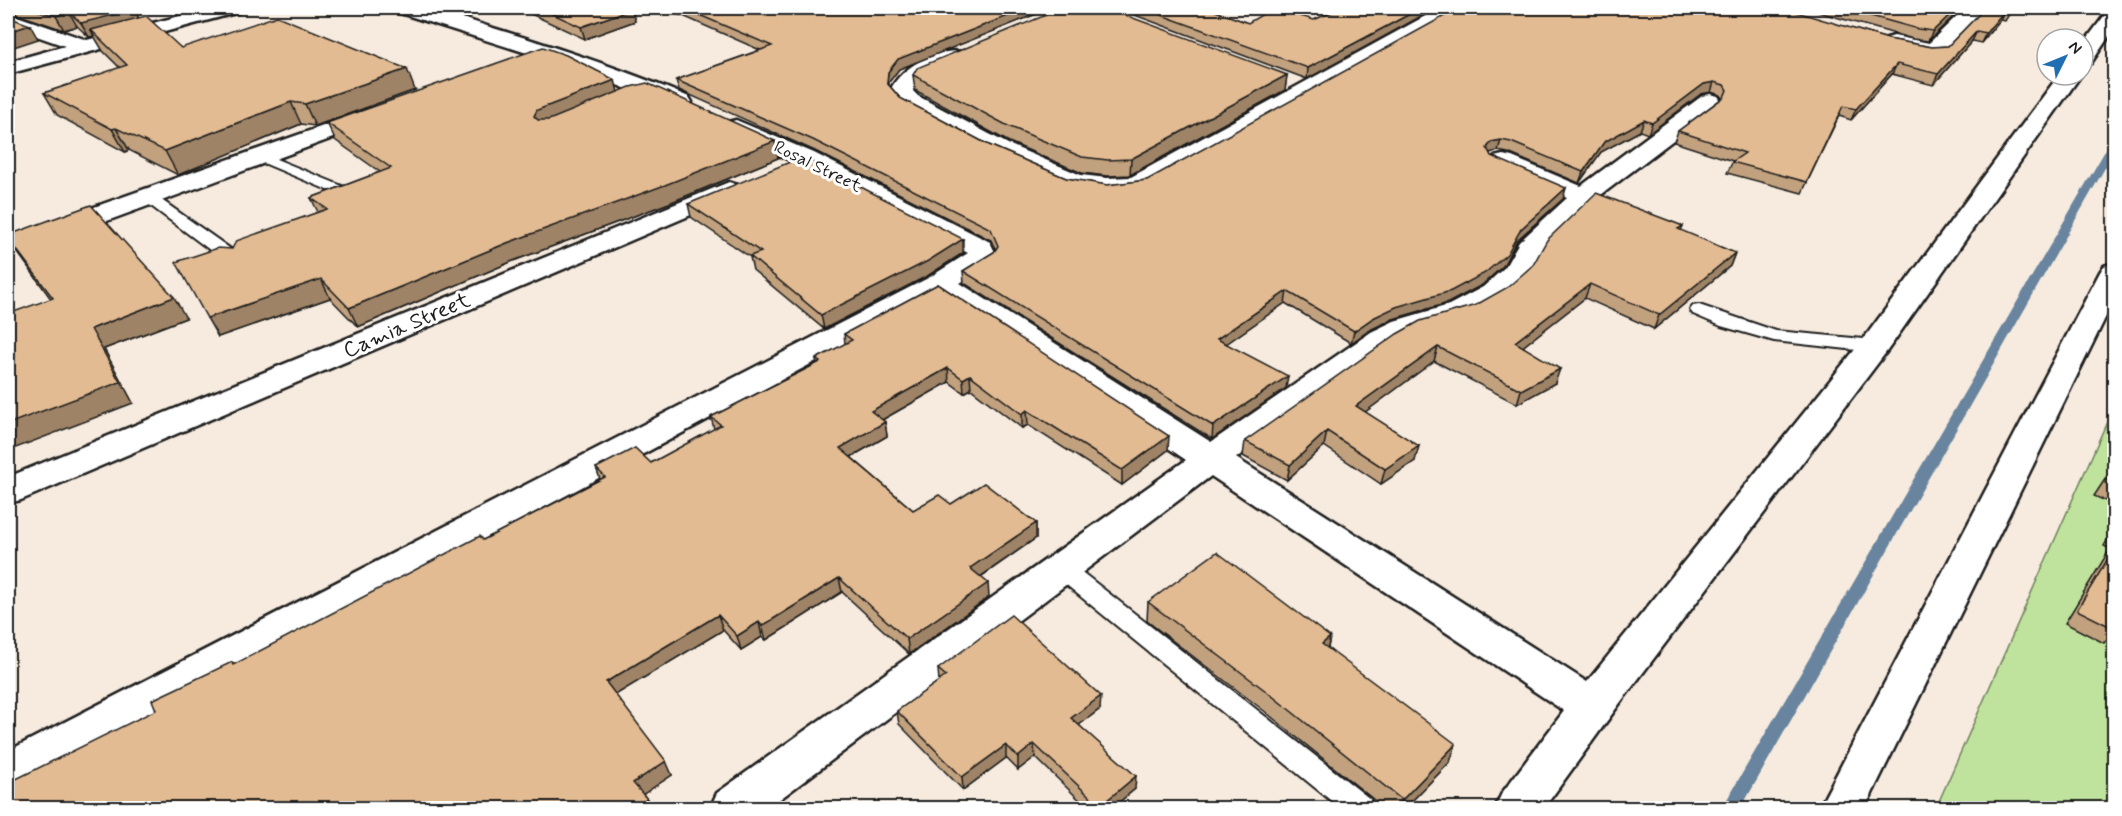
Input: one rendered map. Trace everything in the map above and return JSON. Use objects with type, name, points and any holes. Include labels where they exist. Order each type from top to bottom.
[{"type":"street","points":[[8,68],[232,8]]},
{"type":"street","points":[[404,8],[548,52],[642,94],[696,109]]},
{"type":"street","points":[[974,49],[908,76],[902,83],[901,92],[910,101],[999,148],[1076,182],[1107,186],[1137,184],[1454,8]]},
{"type":"street","points":[[1879,38],[1911,47],[1934,50],[1976,8]]},
{"type":"street","points":[[2095,42],[2115,16]]},
{"type":"street","points":[[8,19],[86,47]]},
{"type":"street","points":[[515,64],[548,52]]},
{"type":"street","points":[[1287,80],[1309,88]]},
{"type":"street","points":[[1518,808],[1592,707],[1875,346],[2018,142],[2061,87]]},
{"type":"street","points":[[733,808],[1212,458],[1382,339],[1405,327],[1460,311],[1493,293],[1516,272],[1529,248],[1584,196],[1710,101]]},
{"type":"street","points":[[30,239],[393,108]]},
{"type":"street","name":"Rosal Street","points":[[718,119],[805,158],[975,245],[982,251],[982,258],[940,283]]},
{"type":"street","name":"Camia Street","points":[[8,491],[805,158]]},
{"type":"street","points":[[1498,160],[1584,196]]},
{"type":"street","points":[[1842,808],[2115,272]]},
{"type":"street","points":[[8,773],[940,283],[1592,707]]},
{"type":"lane","points":[[259,156],[347,193]]},
{"type":"lane","points":[[148,197],[236,261]]},
{"type":"lane","points":[[1699,310],[1727,322],[1774,336],[1875,346]]},
{"type":"lane","points":[[1061,568],[1360,808]]},
{"type":"green space","points":[[2114,406],[2114,808],[1936,808]]},
{"type":"building","points":[[30,8],[132,8],[134,10],[81,23],[69,12],[56,16]]},
{"type":"building","points":[[540,8],[628,8],[632,9],[581,27]]},
{"type":"building","points":[[683,8],[810,8],[852,11],[882,8],[1028,8],[898,59],[888,72],[887,83],[900,98],[989,145],[1066,178],[1107,185],[1147,180],[1459,8],[1783,8],[1888,39],[1932,47],[1948,46],[1985,8],[2012,8],[2010,11],[2005,10],[1986,33],[1977,31],[1938,74],[1897,64],[1856,109],[1843,106],[1807,182],[1732,162],[1745,153],[1678,131],[1724,97],[1727,90],[1724,85],[1714,82],[1704,84],[1652,123],[1644,120],[1604,142],[1583,172],[1511,142],[1501,140],[1491,142],[1487,148],[1491,156],[1566,188],[1521,229],[1507,254],[1485,273],[1451,291],[1396,307],[1373,318],[1354,331],[1287,291],[1217,339],[1288,376],[1213,426],[963,271],[994,252],[998,246],[991,229],[813,140],[676,80],[772,46]]},
{"type":"building","points":[[1063,8],[1106,8],[1287,75],[1131,159],[1108,160],[1082,157],[1008,126],[913,75],[917,68]]},
{"type":"building","points":[[1142,8],[1207,8],[1248,23],[1273,8],[1314,20],[1341,8],[1421,8],[1308,68]]},
{"type":"building","points":[[1842,8],[1957,8],[1933,31]]},
{"type":"building","points":[[146,16],[181,48],[277,16],[407,69],[305,104],[291,102],[165,151],[116,128],[112,129],[44,93],[127,65],[91,30]]},
{"type":"building","points":[[8,17],[30,25],[8,32]]},
{"type":"building","points":[[543,47],[566,55],[615,80],[537,110],[534,116],[538,120],[549,120],[630,87],[647,83],[775,141],[665,185],[507,243],[349,308],[321,279],[207,318],[176,262],[218,248],[232,249],[236,241],[327,209],[311,198],[391,168],[327,123]]},
{"type":"building","points":[[802,157],[963,239],[928,261],[821,315],[750,256],[761,252],[688,204]]},
{"type":"building","points":[[1596,193],[1683,226],[1678,229],[1735,253],[1659,315],[1590,284],[1515,342],[1560,369],[1521,390],[1438,347],[1356,406],[1419,446],[1385,469],[1327,431],[1290,465],[1245,441],[1397,334],[1420,321],[1476,305],[1508,287],[1533,265],[1547,240]]},
{"type":"building","points":[[91,205],[174,297],[91,329],[120,382],[8,424],[8,314],[53,298],[8,238],[8,232],[17,232]]},
{"type":"building","points":[[938,284],[1169,436],[1122,470],[1027,410],[1022,414],[970,375],[963,379],[948,368],[871,411],[885,422],[840,448],[913,510],[939,495],[951,504],[984,483],[1036,523],[970,568],[988,583],[907,639],[839,578],[762,626],[759,622],[737,636],[718,615],[606,682],[666,761],[633,783],[647,799],[633,808],[8,808],[8,783],[156,710],[152,700],[232,662],[233,665],[480,536],[483,540],[605,477],[596,468],[635,448],[651,463],[721,425],[711,417],[820,362],[816,359],[852,340],[844,334]]},
{"type":"building","points":[[2115,467],[2115,487],[2105,483]]},
{"type":"building","points":[[2115,547],[2115,629],[2077,610]]},
{"type":"building","points":[[1217,552],[1330,637],[1322,644],[1456,744],[1402,800],[1266,691],[1148,602]]},
{"type":"building","points":[[1011,615],[1101,696],[1071,718],[1136,776],[1100,806],[1034,744],[1018,757],[1006,745],[962,777],[897,711],[946,676],[938,669]]},
{"type":"waterway","points":[[1731,808],[2114,144]]}]
